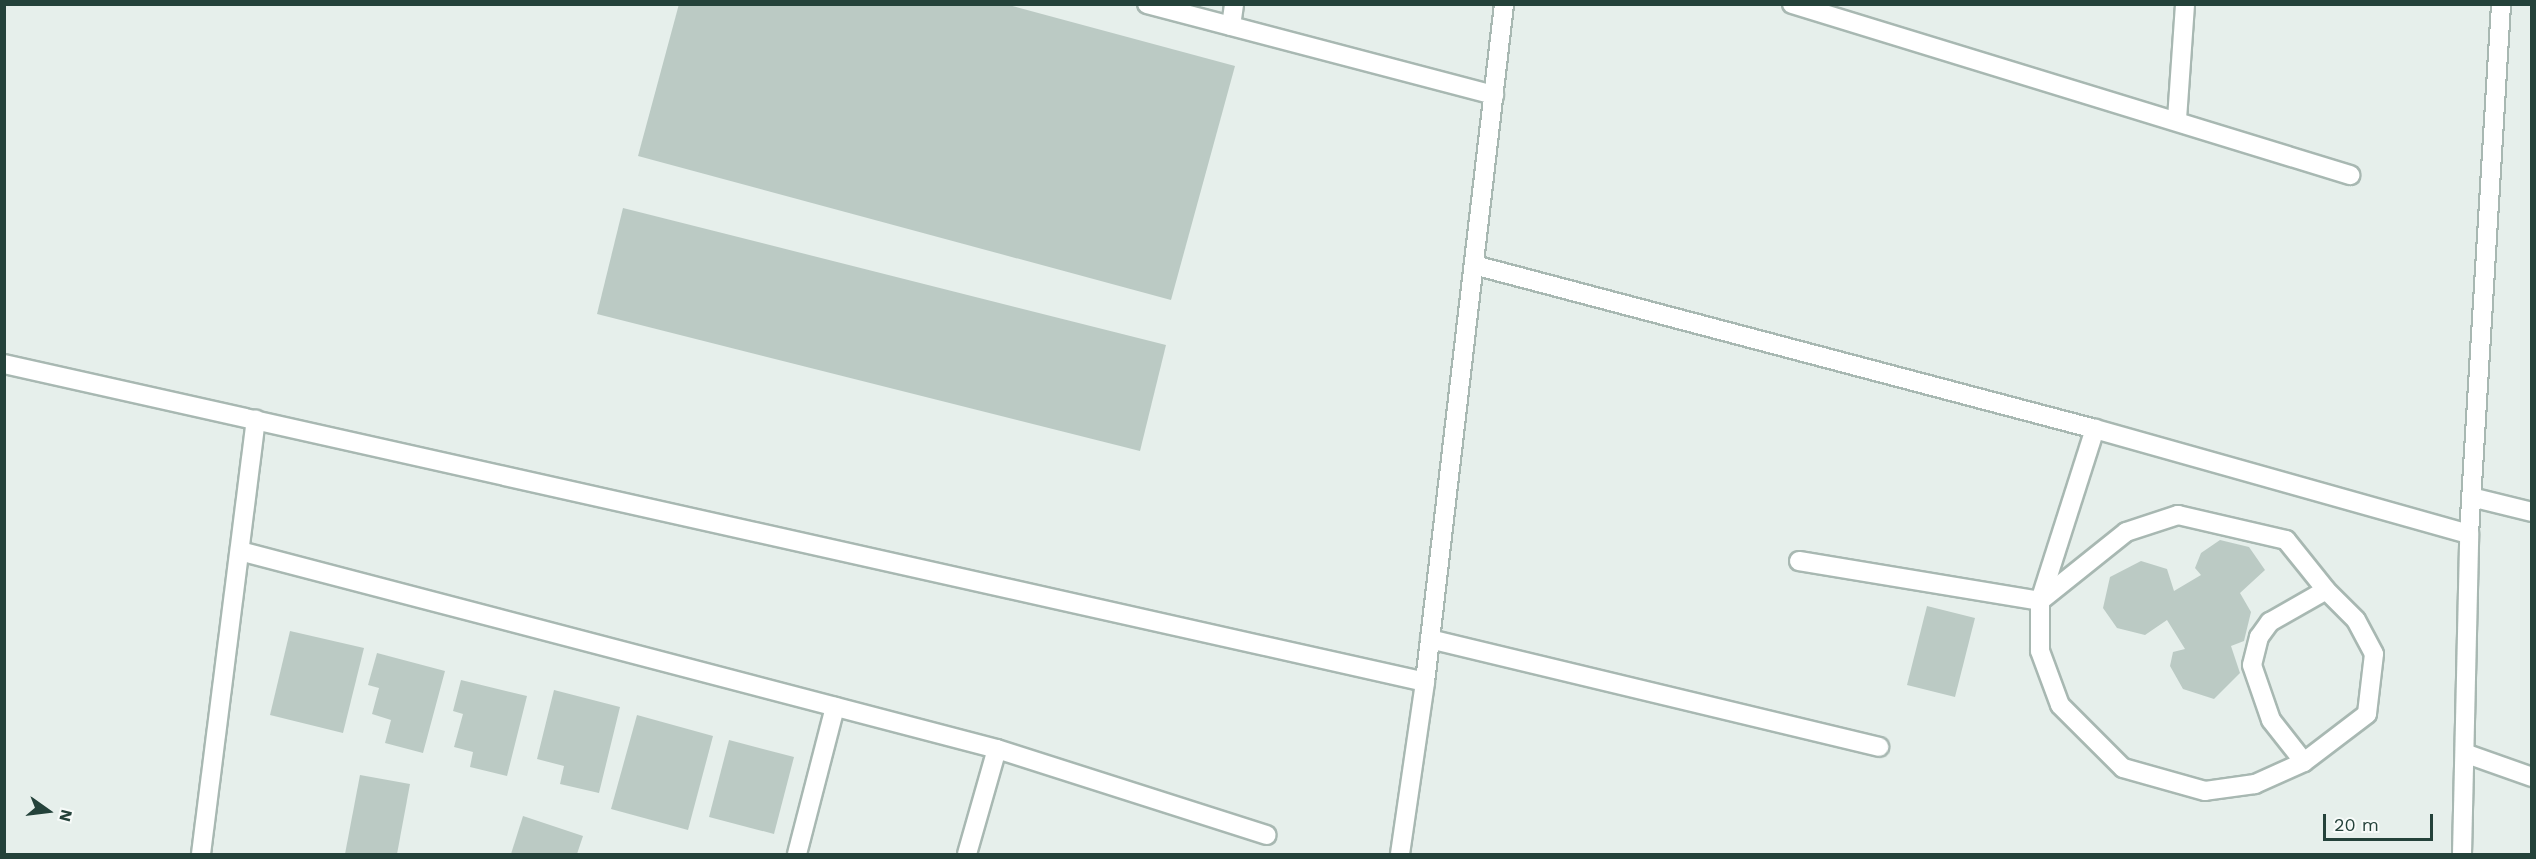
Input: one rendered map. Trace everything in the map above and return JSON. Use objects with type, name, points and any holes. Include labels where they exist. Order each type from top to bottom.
[{"type":"street","points":[[1147,4],[1494,95]]},
{"type":"street","points":[[1231,27],[1234,4]]},
{"type":"street","points":[[1400,855],[1425,682],[1504,4]]},
{"type":"street","points":[[1792,4],[2177,119],[2349,174]]},
{"type":"street","points":[[2177,119],[2185,4]]},
{"type":"street","points":[[2462,855],[2467,754],[2469,534],[2501,4]]},
{"type":"street","points":[[1474,265],[2095,429],[2469,534]]},
{"type":"street","points":[[4,364],[1425,682]]},
{"type":"street","points":[[201,855],[256,419]]},
{"type":"street","points":[[1799,561],[2040,601],[2126,532],[2178,515],[2286,540],[2326,590],[2356,620],[2374,654],[2367,714],[2304,762],[2255,784],[2205,791],[2123,768],[2060,705],[2040,651],[2040,601],[2095,429]]},
{"type":"street","points":[[2471,497],[2532,512]]},
{"type":"street","points":[[240,551],[997,750],[1267,835]]},
{"type":"street","points":[[2304,762],[2271,720],[2252,664],[2259,637],[2270,622],[2326,590]]},
{"type":"street","points":[[1430,639],[1879,747]]},
{"type":"street","points":[[796,855],[835,707]]},
{"type":"street","points":[[967,855],[997,750]]},
{"type":"street","points":[[2467,754],[2532,777]]},
{"type":"building","points":[[679,4],[1005,4],[1235,66],[1171,300],[638,156]]},
{"type":"building","points":[[623,208],[1166,345],[1140,451],[597,314]]},
{"type":"building","points":[[2220,540],[2249,547],[2265,570],[2240,593],[2251,612],[2244,641],[2231,646],[2240,673],[2214,699],[2183,689],[2170,666],[2173,652],[2185,649],[2167,620],[2145,635],[2117,628],[2103,608],[2110,577],[2141,561],[2167,569],[2174,591],[2201,575],[2195,568],[2201,553]]},
{"type":"building","points":[[1927,606],[1975,618],[1955,697],[1907,685]]},
{"type":"building","points":[[290,631],[364,648],[343,733],[270,715]]},
{"type":"building","points":[[377,653],[445,671],[423,753],[385,743],[391,720],[372,714],[379,688],[368,685]]},
{"type":"building","points":[[461,680],[527,696],[507,776],[470,767],[473,752],[454,747],[463,714],[453,711]]},
{"type":"building","points":[[554,690],[620,707],[599,793],[560,784],[564,766],[537,759]]},
{"type":"building","points":[[637,715],[713,736],[688,830],[611,809]]},
{"type":"building","points":[[729,740],[794,757],[774,834],[709,817]]},
{"type":"building","points":[[360,775],[410,784],[397,854],[345,854]]},
{"type":"building","points":[[523,816],[583,836],[577,854],[511,854]]}]
